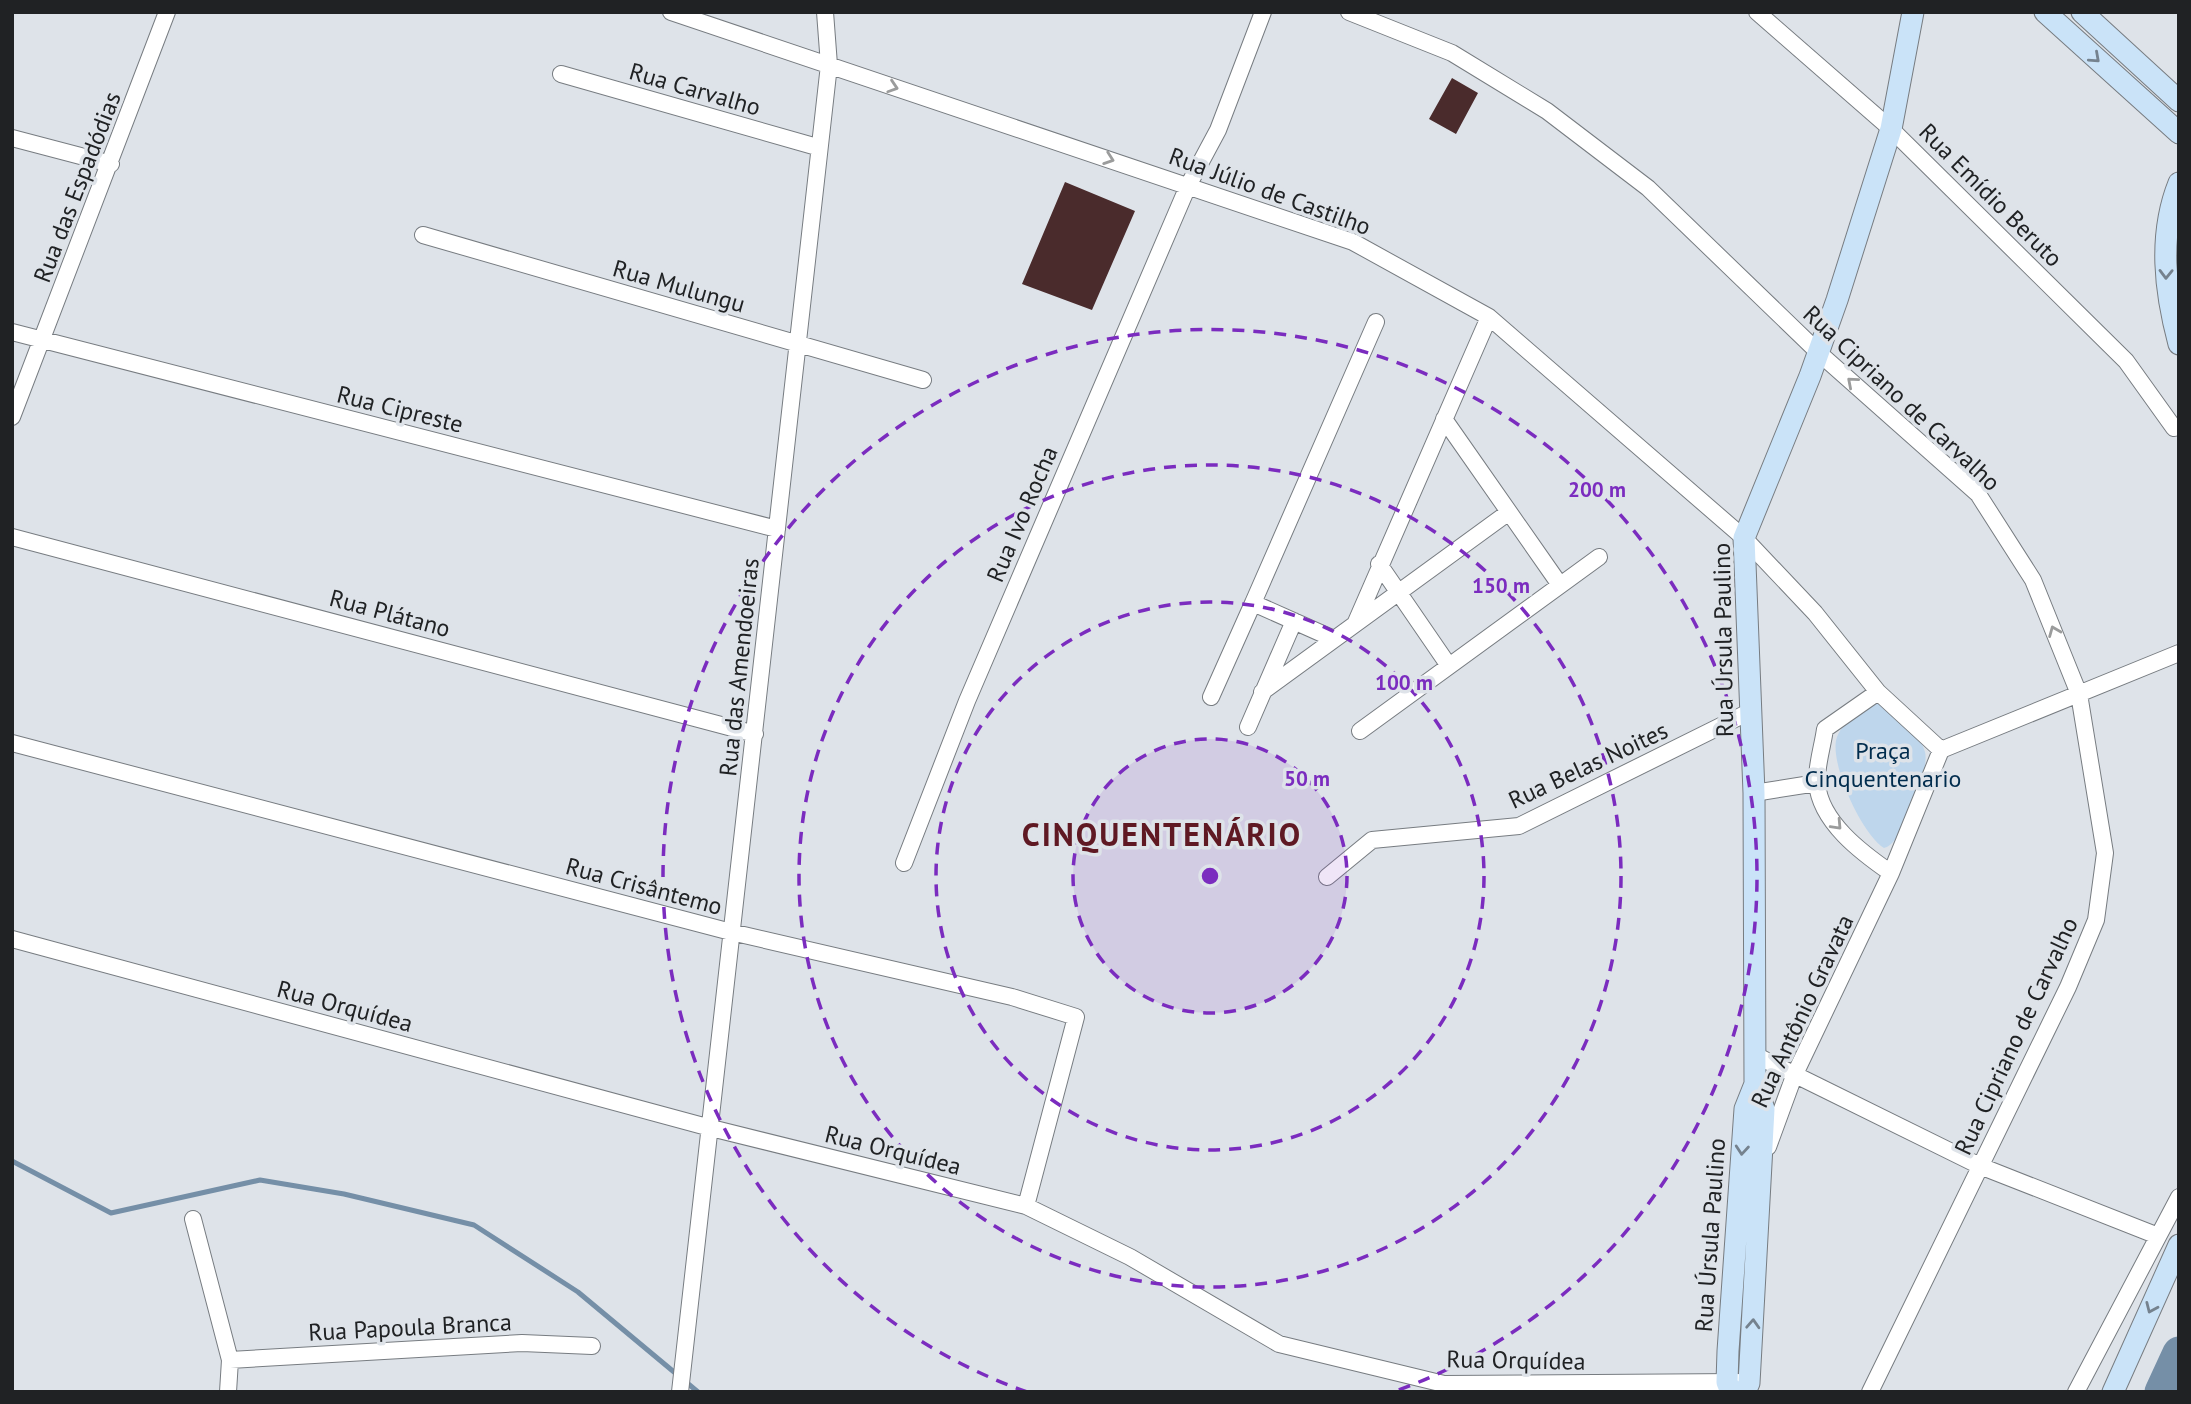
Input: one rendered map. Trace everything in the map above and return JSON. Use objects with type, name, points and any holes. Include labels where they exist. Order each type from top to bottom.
[{"type":"street","name":"Rua das Espadódias","points":[[12,416],[111,164],[167,12]]},
{"type":"street","name":"Rua Júlio de Castilho","points":[[671,12],[1353,242],[1489,317],[1744,538],[1815,613],[1878,692],[1941,750]]},
{"type":"street","name":"Rua das Amendoeiras","points":[[680,1392],[707,1127],[755,734],[798,344],[817,147],[829,65],[825,12]]},
{"type":"street","name":"Rua Ivo Rocha","points":[[904,863],[967,701],[1188,186],[1218,130],[1263,12]]},
{"type":"street","name":"Rua Cipriano de Carvalho","points":[[1349,12],[1452,53],[1547,111],[1648,188],[1819,353],[1978,494],[2033,580],[2079,694],[2105,853],[2096,920],[2068,987],[1870,1392]]},
{"type":"street","name":"Rua Emídio Beruto","points":[[1757,12],[1891,129],[2126,361],[2174,428]]},
{"type":"street","name":"Rua Úrsula Paulino","points":[[1738,1387],[1761,1170],[1764,1109],[1755,1084],[1754,793],[1744,538],[1819,353],[1891,129],[1913,12]]},
{"type":"street","points":[[2045,12],[2179,133]]},
{"type":"street","points":[[2082,12],[2179,101]]},
{"type":"street","name":"Rua Carvalho","points":[[561,74],[817,147]]},
{"type":"street","points":[[12,138],[111,164]]},
{"type":"street","points":[[2179,183],[2165,280],[2179,344]]},
{"type":"street","name":"Rua Mulungu","points":[[424,235],[923,380]]},
{"type":"street","points":[[1356,622],[1379,564],[1489,317]]},
{"type":"street","points":[[1211,697],[1376,322]]},
{"type":"street","name":"Rua Cipreste","points":[[12,332],[42,342],[777,529]]},
{"type":"street","points":[[1444,419],[1560,585]]},
{"type":"street","points":[[1262,692],[1509,512]]},
{"type":"street","name":"Rua Plátano","points":[[12,537],[755,734]]},
{"type":"street","points":[[1360,731],[1599,557]]},
{"type":"street","points":[[1379,564],[1449,666]]},
{"type":"street","points":[[1253,603],[1334,639]]},
{"type":"street","points":[[1248,727],[1294,621]]},
{"type":"street","points":[[1941,750],[2179,653]]},
{"type":"street","points":[[1878,692],[1825,729],[1817,783],[1828,815],[1866,856],[1891,873]]},
{"type":"street","name":"Rua Belas Noites","points":[[1327,877],[1372,840],[1519,826],[1749,712]]},
{"type":"street","name":"Rua Crisântemo","points":[[12,743],[731,932],[1012,997],[1076,1017],[1026,1206]]},
{"type":"street","name":"Rua Antônio Gravata","points":[[1761,1170],[1775,1122],[1794,1076],[1891,873],[1941,750]]},
{"type":"street","points":[[1754,793],[1817,783]]},
{"type":"street","name":"Rua Orquídea","points":[[12,939],[707,1127],[1026,1206],[1130,1257],[1279,1344],[1443,1388],[1738,1387]]},
{"type":"street","points":[[1755,1055],[1980,1166],[2158,1236]]},
{"type":"street","name":"Rua Úrsula Paulino","points":[[1738,1387],[1745,1109],[1755,1084]]},
{"type":"street","points":[[2076,1392],[2179,1197]]},
{"type":"street","points":[[192,1219],[230,1360],[228,1392]]},
{"type":"street","points":[[2113,1392],[2179,1245]]},
{"type":"street","name":"Rua Papoula Branca","points":[[230,1360],[522,1343],[592,1346]]},
{"type":"green space","name":"Praça Cinquentenario","points":[[1882,703],[1907,725],[1925,752],[1923,774],[1907,821],[1891,844],[1884,848],[1866,829],[1849,797],[1837,763],[1836,748],[1837,737],[1846,724],[1866,707]]},
{"type":"building","points":[[1452,78],[1478,93],[1456,134],[1429,119]]},
{"type":"building","points":[[1065,182],[1135,211],[1092,310],[1022,284]]},
{"type":"waterway","points":[[12,1161],[111,1213],[260,1180],[344,1194],[474,1225],[578,1292],[698,1392]]},
{"type":"waterway","points":[[2161,1392],[2179,1353]]},
{"type":"district","name":"CINQUENTENÁRIO","points":[[1162,834]]}]
